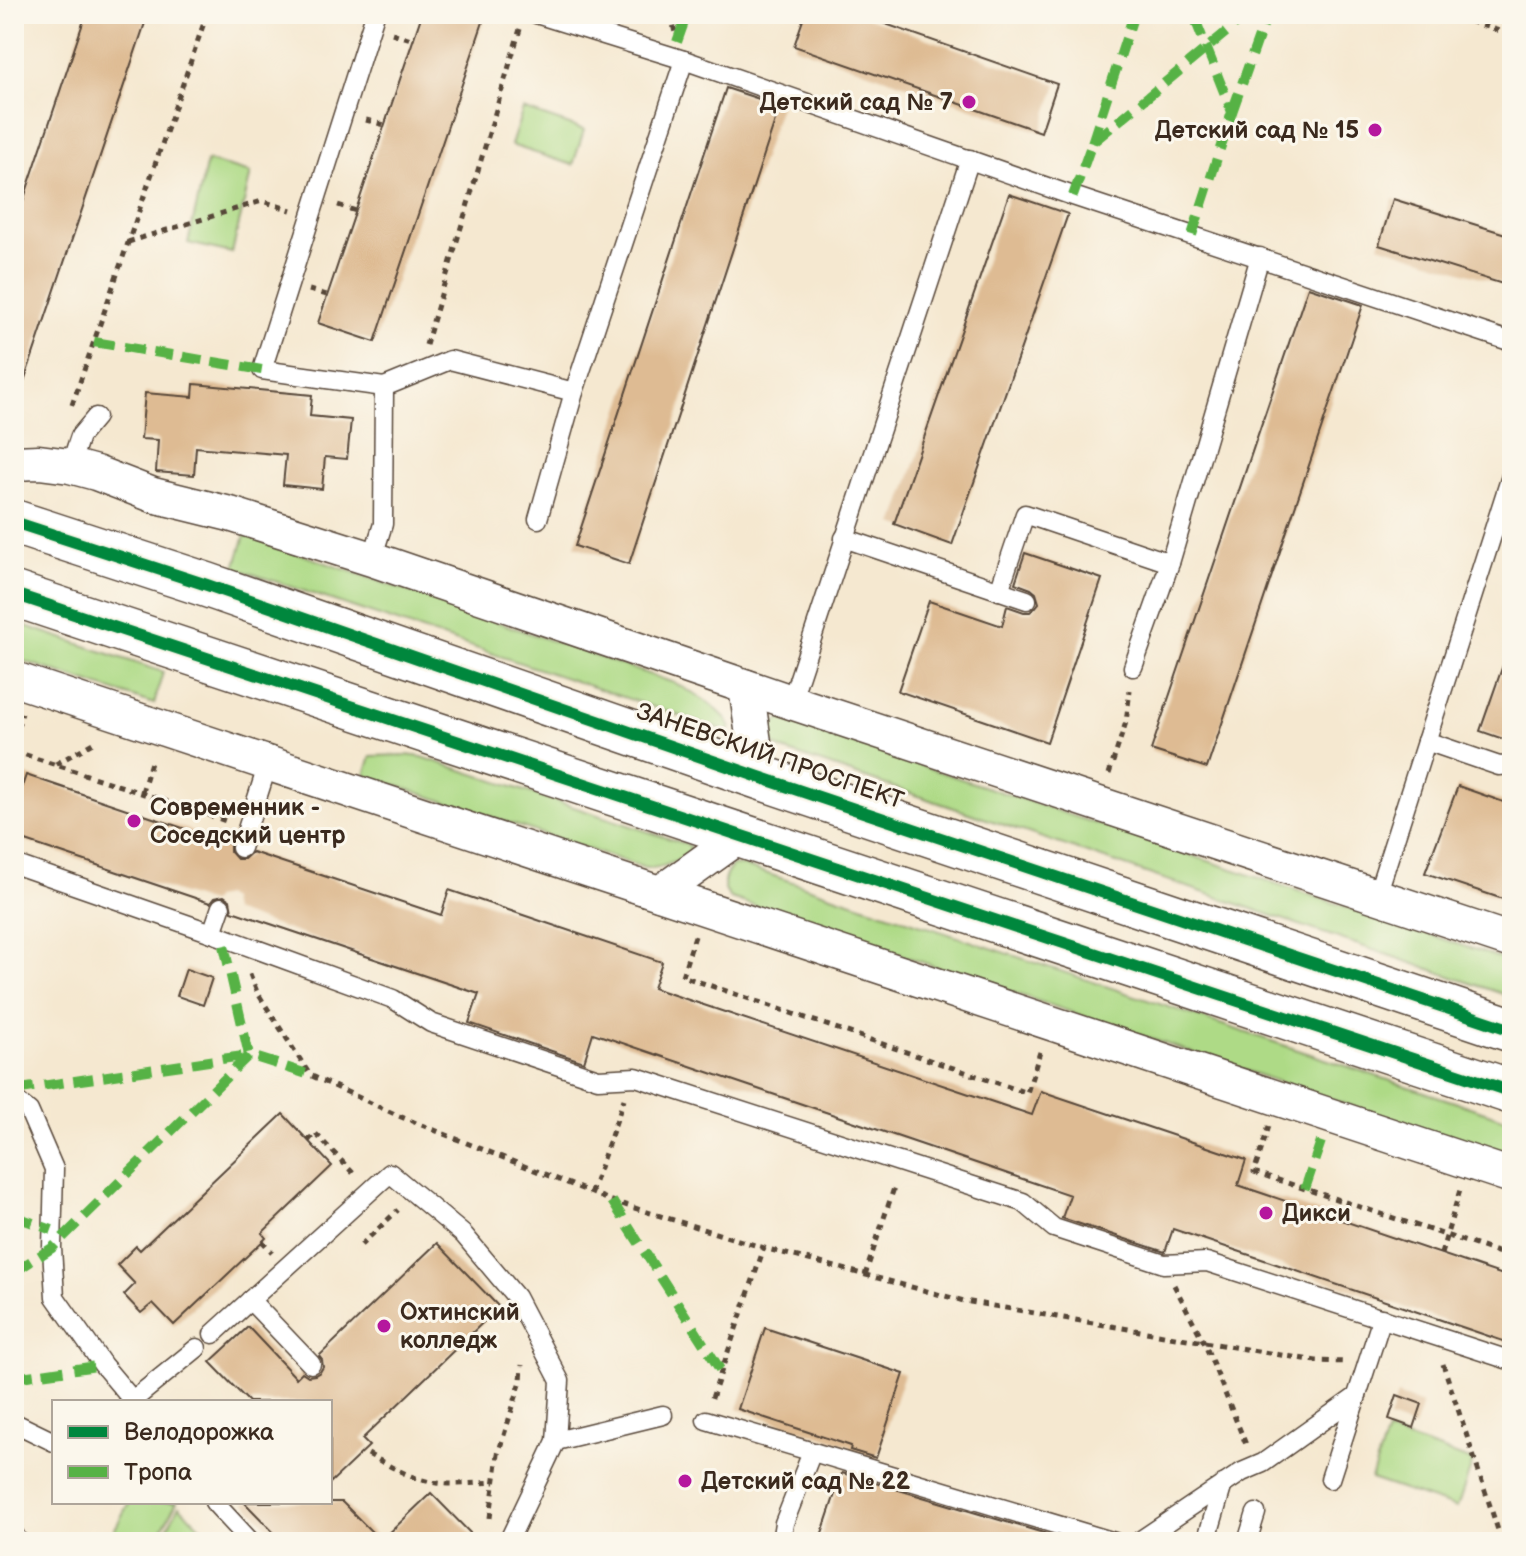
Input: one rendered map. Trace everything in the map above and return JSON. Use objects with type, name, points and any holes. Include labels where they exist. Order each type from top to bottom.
[{"type":"main road","name":"ЗАНЕВСКИЙ ПРОСПЕКТ","points":[[14,522],[1512,1030]]},
{"type":"main road","points":[[14,594],[1512,1092]]},
{"type":"street","points":[[14,463],[70,466],[153,495],[230,514],[372,559],[746,687],[1512,941]]},
{"type":"street","points":[[746,687],[759,777]]},
{"type":"street","points":[[19,691],[268,764],[1512,1176]]},
{"type":"street","points":[[660,893],[741,835]]},
{"type":"lane","points":[[375,14],[262,370],[384,387],[450,360],[574,392]]},
{"type":"lane","points":[[536,14],[684,60],[1073,196],[1512,342]]},
{"type":"lane","points":[[538,519],[574,392],[684,60]]},
{"type":"lane","points":[[791,702],[970,159]]},
{"type":"lane","points":[[1133,667],[1170,563],[1260,257]]},
{"type":"lane","points":[[372,559],[383,524],[384,387]]},
{"type":"lane","points":[[70,466],[80,436],[96,417]]},
{"type":"lane","points":[[1377,895],[1512,473]]},
{"type":"lane","points":[[999,591],[1025,514],[1170,563]]},
{"type":"lane","points":[[844,538],[1027,600]]},
{"type":"lane","points":[[1426,741],[1499,766],[1512,765]]},
{"type":"lane","points":[[241,848],[268,764]]},
{"type":"lane","points":[[14,864],[393,999],[431,1023],[598,1079],[636,1077],[1023,1202],[1054,1228],[1164,1264],[1207,1262],[1512,1361]]},
{"type":"lane","points":[[212,933],[221,907]]},
{"type":"lane","points":[[14,1099],[29,1111],[54,1169],[52,1248],[55,1297],[103,1365],[133,1400]]},
{"type":"lane","points":[[213,1334],[390,1173],[464,1235],[516,1297],[560,1381],[556,1441],[508,1542]]},
{"type":"lane","points":[[250,1300],[311,1364]]},
{"type":"lane","points":[[1330,1479],[1382,1318]]},
{"type":"lane","points":[[135,1400],[197,1348]]},
{"type":"lane","points":[[1138,1542],[1223,1484],[1263,1463],[1357,1396]]},
{"type":"lane","points":[[556,1441],[663,1415]]},
{"type":"lane","points":[[706,1420],[1115,1542]]},
{"type":"lane","points":[[14,1425],[52,1441]]},
{"type":"lane","points":[[781,1542],[784,1523],[812,1452]]},
{"type":"lane","points":[[1206,1542],[1223,1484]]},
{"type":"lane","points":[[216,1504],[251,1542]]},
{"type":"lane","points":[[1247,1542],[1256,1513]]},
{"type":"lane","points":[[14,1534],[19,1542]]},
{"type":"path","points":[[68,417],[207,14]]},
{"type":"path","points":[[1447,14],[1512,35]]},
{"type":"path","points":[[418,373],[519,29]]},
{"type":"path","points":[[128,242],[262,201],[311,216]]},
{"type":"path","points":[[1109,774],[1126,722],[1133,667]]},
{"type":"path","points":[[14,739],[19,691]]},
{"type":"path","points":[[56,764],[97,740]]},
{"type":"path","points":[[14,751],[247,828]]},
{"type":"path","points":[[239,943],[257,992],[310,1075],[399,1116],[612,1201],[764,1248],[964,1301],[1316,1361],[1367,1363]]},
{"type":"path","points":[[697,981],[1027,1093],[1042,1044]]},
{"type":"path","points":[[14,1032],[14,1038]]},
{"type":"path","points":[[591,1193],[632,1077]]},
{"type":"path","points":[[1271,1121],[1254,1172],[1512,1257]]},
{"type":"path","points":[[308,1141],[315,1133],[371,1191]]},
{"type":"path","points":[[1441,1254],[1468,1162]]},
{"type":"path","points":[[865,1275],[902,1163]]},
{"type":"path","points":[[361,1245],[400,1208]]},
{"type":"path","points":[[706,1420],[764,1248]]},
{"type":"path","points":[[1164,1264],[1204,1342],[1255,1466]]},
{"type":"path","points":[[1434,1335],[1502,1542]]},
{"type":"path","points":[[490,1525],[498,1454],[521,1381],[523,1357]]},
{"type":"path","points":[[368,1454],[396,1470],[431,1482],[495,1482]]},
{"type":"green space","points":[[523,109],[584,130],[573,165],[511,145]]},
{"type":"green space","points":[[207,161],[251,173],[232,253],[188,243]]},
{"type":"green space","points":[[245,535],[677,684],[715,708],[731,727],[725,731],[235,568]]},
{"type":"green space","points":[[14,622],[163,672],[154,704],[14,658]]},
{"type":"green space","points":[[781,719],[1512,962],[1512,997],[783,750],[773,743],[769,735]]},
{"type":"green space","points":[[371,756],[422,757],[689,845],[691,852],[669,864],[645,868],[365,775]]},
{"type":"green space","points":[[741,865],[1512,1121],[1512,1160],[731,898],[724,886],[726,874],[732,866]]},
{"type":"green space","points":[[1387,1432],[1473,1461],[1457,1508],[1371,1479]]},
{"type":"green space","points":[[128,1504],[176,1504],[155,1542],[108,1542]]},
{"type":"green space","points":[[179,1506],[216,1542],[160,1542]]},
{"type":"building","points":[[86,14],[148,14],[18,399],[14,398],[14,228]]},
{"type":"building","points":[[422,14],[469,14],[484,19],[375,342],[318,323]]},
{"type":"building","points":[[805,14],[857,14],[1057,84],[1041,132],[794,46]]},
{"type":"building","points":[[726,88],[780,106],[629,564],[575,546]]},
{"type":"building","points":[[1009,194],[1068,214],[952,545],[894,524]]},
{"type":"building","points":[[1393,199],[1512,236],[1512,287],[1379,245]]},
{"type":"building","points":[[1308,287],[1363,305],[1207,768],[1151,750]]},
{"type":"building","points":[[194,384],[312,395],[310,416],[351,420],[347,459],[325,457],[322,489],[283,485],[286,455],[196,447],[194,475],[156,472],[158,440],[141,439],[145,393],[193,397]]},
{"type":"building","points":[[1025,553],[1102,579],[1047,742],[898,691],[929,601],[1002,626],[1007,606],[1024,612],[1035,608],[1039,603],[1036,593],[1015,583]]},
{"type":"building","points":[[1508,651],[1512,652],[1512,742],[1480,731]]},
{"type":"building","points":[[26,775],[230,844],[230,851],[237,859],[244,859],[252,852],[441,915],[449,890],[662,962],[653,988],[1032,1115],[1041,1091],[1246,1160],[1238,1185],[1512,1278],[1512,1344],[1173,1229],[1165,1252],[1062,1218],[1070,1195],[593,1033],[584,1062],[469,1023],[479,994],[232,911],[230,900],[224,896],[214,898],[210,903],[14,837],[14,810]]},
{"type":"building","points":[[1458,786],[1512,805],[1512,902],[1425,873]]},
{"type":"building","points":[[186,969],[212,978],[203,1005],[177,996]]},
{"type":"building","points":[[283,1114],[332,1166],[262,1233],[266,1238],[174,1325],[153,1303],[141,1313],[124,1295],[135,1284],[117,1265],[136,1246],[140,1250]]},
{"type":"building","points":[[437,1243],[499,1307],[362,1439],[369,1446],[332,1481],[332,1400],[247,1400],[210,1362],[248,1327],[296,1378],[302,1372],[308,1376],[320,1372],[323,1367],[319,1356]]},
{"type":"building","points":[[765,1328],[904,1374],[876,1458],[850,1450],[851,1446],[738,1409]]},
{"type":"building","points":[[1397,1395],[1422,1404],[1414,1428],[1389,1419]]},
{"type":"building","points":[[842,1473],[1067,1540],[1067,1542],[819,1542]]},
{"type":"building","points":[[431,1493],[479,1542],[283,1542],[246,1504],[342,1502],[381,1541]]},
{"type":"marked path","points":[[677,42],[687,14]]},
{"type":"marked path","points":[[1092,143],[1134,14]]},
{"type":"marked path","points":[[1192,235],[1232,112],[1193,14]]},
{"type":"marked path","points":[[1073,196],[1092,143],[1248,14]]},
{"type":"marked path","points":[[1232,112],[1267,14]]},
{"type":"marked path","points":[[94,342],[262,370]]},
{"type":"marked path","points":[[14,1090],[249,1055],[222,937]]},
{"type":"marked path","points":[[14,1272],[52,1248],[249,1055],[310,1075]]},
{"type":"marked path","points":[[1305,1189],[1322,1138]]},
{"type":"marked path","points":[[612,1201],[721,1371]]},
{"type":"marked path","points":[[14,1216],[52,1230]]},
{"type":"marked path","points":[[14,1378],[103,1365]]},
{"type":"cycle path","points":[[14,522],[1512,1030]]},
{"type":"cycle path","points":[[14,594],[1512,1092]]},
{"type":"place","name":"Детский сад № 7","points":[[969,102]]},
{"type":"place","name":"Детский сад № 15","points":[[1375,130]]},
{"type":"place","name":"Современник - Соседский центр","points":[[134,821]]},
{"type":"place","name":"Дикси","points":[[1266,1213]]},
{"type":"place","name":"Охтинский колледж","points":[[384,1326]]},
{"type":"place","name":"Детский сад № 22","points":[[685,1481]]}]
